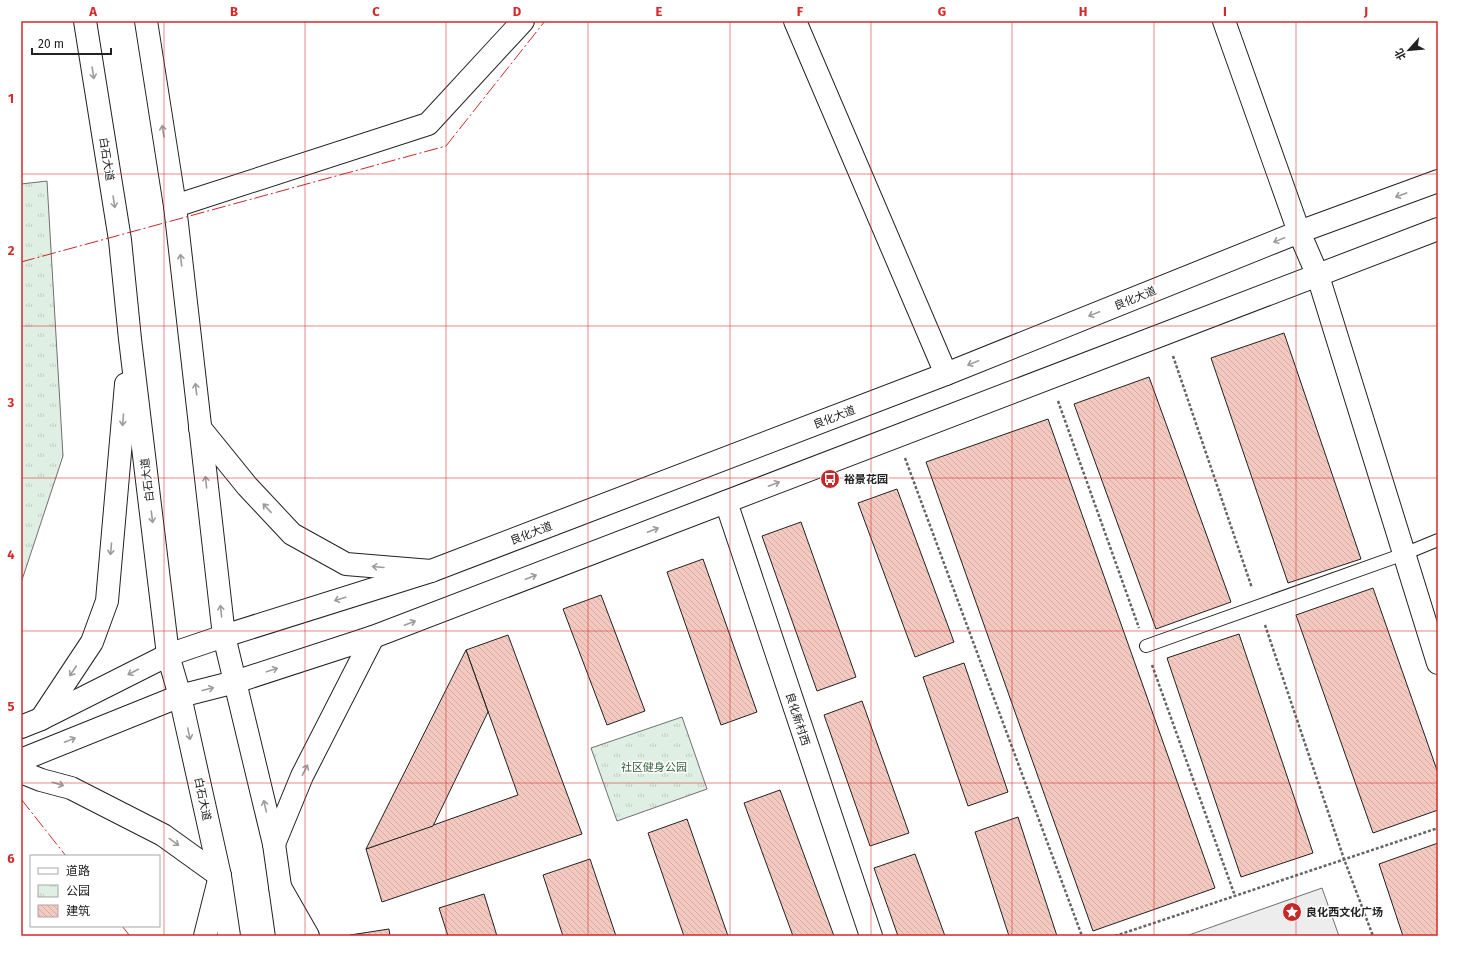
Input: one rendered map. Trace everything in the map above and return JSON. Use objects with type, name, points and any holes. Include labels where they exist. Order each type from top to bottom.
[{"type":"street","name":"白石大道","points":[[85,21],[120,240],[130,339],[168,655],[180,696],[220,876],[229,936]]},
{"type":"street","points":[[146,21],[175,206],[224,636],[274,844],[287,936]]},
{"type":"street","points":[[175,206],[428,124],[523,21]]},
{"type":"street","points":[[795,21],[946,374]]},
{"type":"street","points":[[1224,21],[1299,232],[1318,276],[1438,663]]},
{"type":"street","name":"良化大道","points":[[31,723],[168,655],[431,571],[946,374],[1299,232],[1438,181]]},
{"type":"street","points":[[21,760],[180,696],[235,682],[373,637],[1438,229]]},
{"type":"street","points":[[31,723],[92,642],[107,601],[130,339]]},
{"type":"street","points":[[200,428],[247,486],[292,534],[346,564],[431,571]]},
{"type":"street","name":"良化新村西","points":[[726,502],[871,936]]},
{"type":"street","points":[[274,844],[302,776],[373,637]]},
{"type":"street","points":[[21,772],[41,780],[71,788],[163,835],[220,876],[205,936]]},
{"type":"street","points":[[280,885],[308,936]]},
{"type":"lane","points":[[1146,646],[1404,554],[1438,540]]},
{"type":"path","points":[[897,437],[1082,936]]},
{"type":"path","points":[[1115,936],[1438,828]]},
{"type":"path","points":[[1344,859],[1373,936]]},
{"type":"green space","points":[[47,181],[63,456],[21,583],[21,184]]},
{"type":"green space","name":"社区健身公园","points":[[682,717],[707,789],[617,821],[591,748]]},
{"type":"shaded area","name":"良化西文化广场","points":[[1322,888],[1339,936],[1186,936]]},
{"type":"building","points":[[1284,333],[1361,559],[1288,583],[1211,358]]},
{"type":"building","points":[[1149,377],[1231,602],[1156,629],[1074,404]]},
{"type":"building","points":[[1048,419],[1215,888],[1093,931],[926,462]]},
{"type":"building","points":[[897,489],[954,642],[915,657],[858,503]]},
{"type":"building","points":[[801,522],[856,677],[817,691],[762,536]]},
{"type":"building","points":[[703,559],[757,712],[721,725],[667,572]]},
{"type":"building","points":[[1373,588],[1438,773],[1438,810],[1373,833],[1296,615]]},
{"type":"building","points":[[601,595],[645,711],[607,725],[563,609]]},
{"type":"building","points":[[1239,634],[1313,853],[1241,877],[1167,658]]},
{"type":"building","points":[[508,635],[582,834],[382,902],[366,849],[518,795],[466,650]]},
{"type":"building","points":[[466,650],[488,712],[433,826],[366,849]]},
{"type":"building","points":[[964,663],[1008,792],[968,806],[923,677]]},
{"type":"building","points":[[862,701],[909,833],[870,846],[824,715]]},
{"type":"building","points":[[780,790],[834,936],[793,936],[744,803]]},
{"type":"building","points":[[1018,817],[1057,936],[1009,936],[975,832]]},
{"type":"building","points":[[687,819],[728,936],[684,936],[648,833]]},
{"type":"building","points":[[1438,843],[1438,936],[1403,936],[1379,864]]},
{"type":"building","points":[[915,854],[945,936],[898,936],[874,868]]},
{"type":"building","points":[[590,859],[616,936],[563,936],[543,875]]},
{"type":"building","points":[[484,894],[497,936],[448,936],[439,908]]},
{"type":"building","points":[[389,929],[390,936],[350,935]]},
{"type":"power","points":[[21,262],[446,146],[545,21]]},
{"type":"power","points":[[21,799],[65,855]]},
{"type":"power","points":[[123,927],[130,936]]},
{"type":"place","name":"裕景花园","points":[[830,479]]},
{"type":"place","name":"良化西文化广场","points":[[1292,912]]}]
